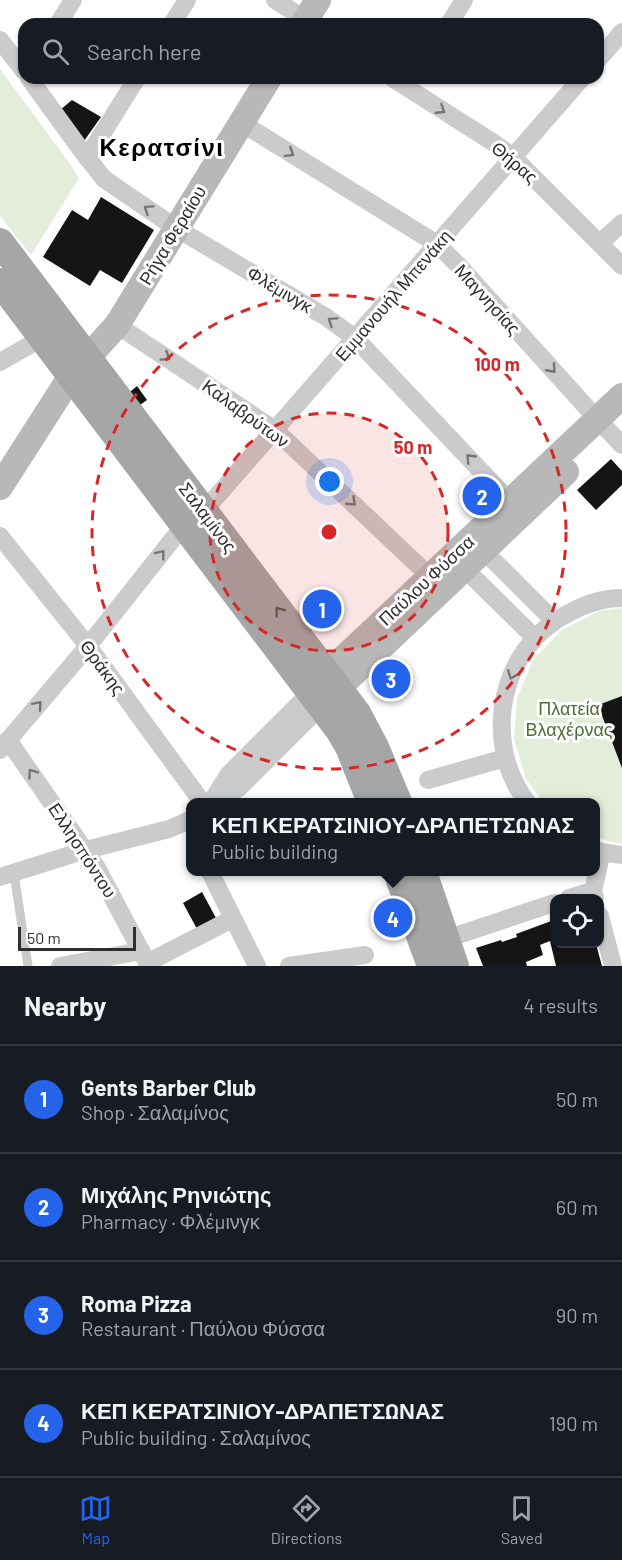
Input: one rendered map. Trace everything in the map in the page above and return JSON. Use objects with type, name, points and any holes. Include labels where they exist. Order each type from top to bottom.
[{"type":"main road","name":"Σαλαμίνος","points":[[0,242],[79,367],[324,690],[369,798]]},
{"type":"main road","name":"Σαλαμίνος","points":[[0,282],[42,338],[79,367],[116,385],[139,415],[194,518]]},
{"type":"main road","name":"Σαλαμίνος","points":[[324,690],[357,713],[396,798]]},
{"type":"main road","points":[[398,876],[431,966]]},
{"type":"main road","points":[[424,876],[455,966]]},
{"type":"street","points":[[62,18],[73,0]]},
{"type":"street","points":[[176,18],[187,0]]},
{"type":"street","points":[[275,0],[310,17]]},
{"type":"street","points":[[453,18],[464,0]]},
{"type":"street","points":[[604,53],[622,32]]},
{"type":"street","points":[[0,40],[18,63]]},
{"type":"street","name":"Φλέμινγκ","points":[[33,84],[104,179],[176,228],[326,317],[355,338],[517,508]]},
{"type":"street","points":[[87,158],[134,84]]},
{"type":"street","name":"Ρήγα Φεραίου","points":[[0,487],[79,367],[117,325],[265,84]]},
{"type":"street","name":"Θήρας","points":[[413,84],[513,157],[622,266]]},
{"type":"street","name":"Εμμανουήλ Μπενάκη","points":[[4,745],[194,518],[275,430],[577,84]]},
{"type":"street","name":"Μαγνησίας","points":[[240,122],[437,244],[613,429]]},
{"type":"street","points":[[600,243],[622,222]]},
{"type":"street","name":"Καλαβρύτων","points":[[117,325],[275,430],[437,583]]},
{"type":"street","points":[[0,362],[42,338]]},
{"type":"street","name":"Παύλου Φύσσα","points":[[324,690],[517,508],[613,429],[622,396]]},
{"type":"street","name":"Παύλου Φύσσα","points":[[437,583],[465,569],[483,551],[517,508]]},
{"type":"street","name":"Θράκης","points":[[0,536],[88,646],[199,798]]},
{"type":"street","points":[[483,551],[554,621]]},
{"type":"street","points":[[465,569],[535,638]]},
{"type":"street","points":[[524,798],[518,791],[505,758],[500,726],[504,694],[516,664],[535,638],[554,621],[581,606],[611,598],[622,598]]},
{"type":"street","points":[[214,798],[229,774],[324,690]]},
{"type":"street","points":[[223,798],[239,788],[324,690]]},
{"type":"street","name":"Ελλησπόντου","points":[[4,745],[86,850],[115,898],[145,960]]},
{"type":"street","points":[[428,780],[505,758]]},
{"type":"street","points":[[7,875],[86,850],[186,825]]},
{"type":"street","points":[[600,851],[622,855]]},
{"type":"street","points":[[212,876],[257,966]]},
{"type":"street","points":[[594,894],[596,876]]},
{"type":"street","points":[[446,939],[550,905]]},
{"type":"street","points":[[60,966],[145,960],[232,919]]},
{"type":"street","points":[[604,931],[613,966]]},
{"type":"street","points":[[289,966],[364,955]]},
{"type":"lane","points":[[7,875],[28,966]]},
{"type":"green space","points":[[0,69],[79,178],[31,255],[0,216]]},
{"type":"green space","name":"Πλατεία Βλαχέρνας","points":[[622,608],[622,844],[600,839],[600,798],[540,798],[526,779],[514,739],[517,698],[533,660],[562,630],[599,611]]},
{"type":"building","points":[[72,100],[101,117],[84,141],[60,110]]},
{"type":"building","points":[[101,197],[154,230],[122,283],[100,270],[90,286],[43,257],[72,210],[88,220]]},
{"type":"building","points":[[137,386],[147,400],[133,410],[124,397]]},
{"type":"building","points":[[611,459],[622,471],[622,485],[596,510],[577,490]]},
{"type":"building","points":[[622,696],[622,768],[598,705]]},
{"type":"building","points":[[202,892],[216,918],[197,929],[183,903]]},
{"type":"building","points":[[550,921],[550,941],[540,945],[543,955],[526,962],[527,966],[483,966],[476,948],[517,937],[516,934]]},
{"type":"building","points":[[552,948],[597,948],[602,966],[556,966]]},
{"type":"place","name":"Μιχάλης Ρηνιώτης","points":[[482,496]]},
{"type":"place","name":"Gents Barber Club","points":[[322,609]]},
{"type":"place","name":"Roma Pizza","points":[[391,679]]},
{"type":"place","name":"ΚΕΠ ΚΕΡΑΤΣΙΝΙΟΥ-ΔΡΑΠΕΤΣΩΝΑΣ","points":[[393,918]]},
{"type":"district","name":"Κερατσίνι","points":[[162,146]]}]
